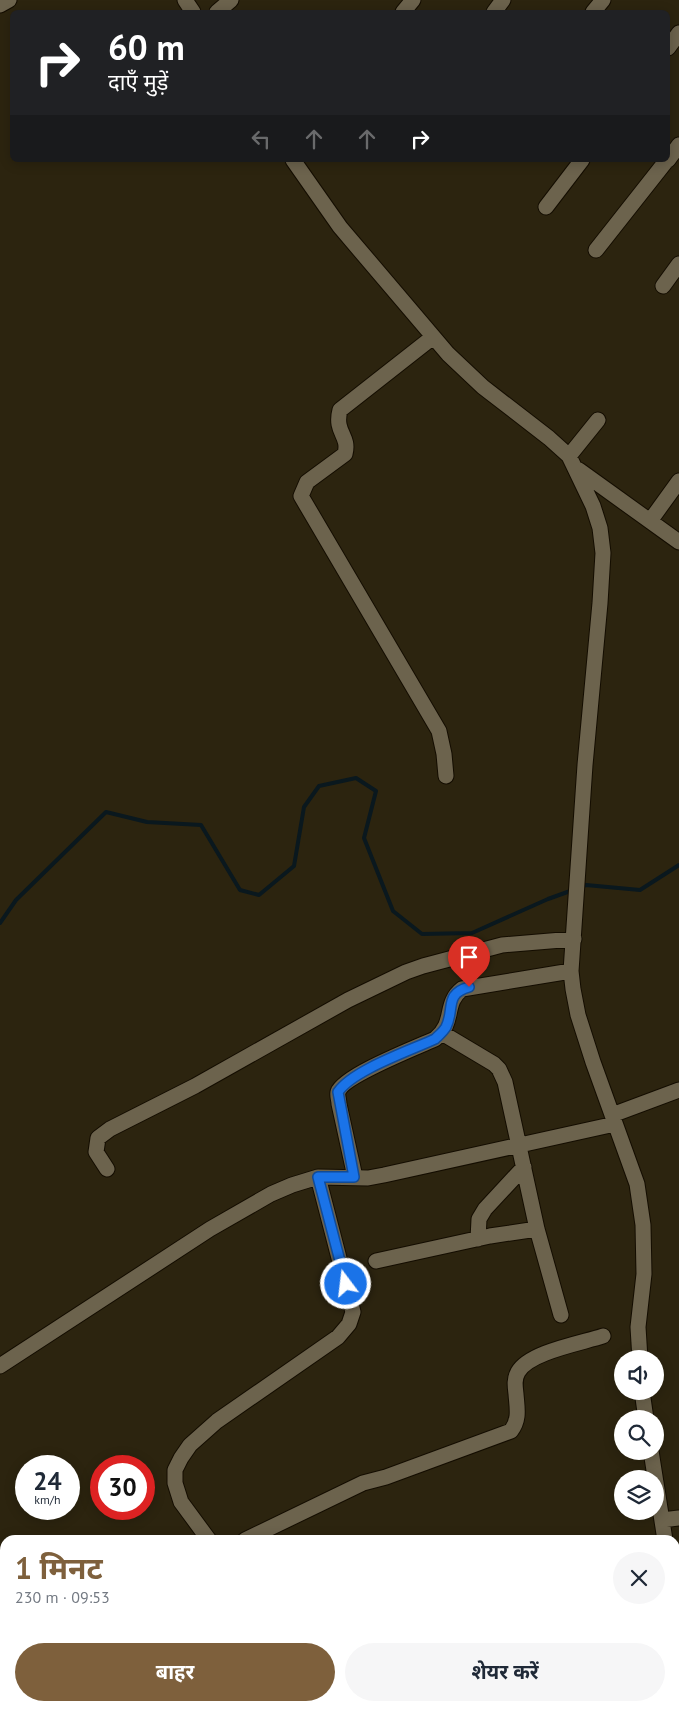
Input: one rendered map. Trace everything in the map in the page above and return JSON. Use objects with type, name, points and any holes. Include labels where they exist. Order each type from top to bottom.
[{"type":"street","points":[[0,5],[9,0]]},
{"type":"street","points":[[220,10],[232,0]]},
{"type":"street","points":[[405,10],[413,0]]},
{"type":"street","points":[[595,10],[603,0]]},
{"type":"street","points":[[670,156],[679,145]]},
{"type":"street","points":[[294,162],[340,227],[448,354],[483,387],[573,462],[679,542]]},
{"type":"street","points":[[546,207],[580,162]]},
{"type":"street","points":[[596,250],[665,162]]},
{"type":"street","points":[[663,286],[679,264]]},
{"type":"street","points":[[433,337],[340,410],[339,429],[346,442],[345,454],[307,482],[301,496],[438,731],[444,754],[446,776]]},
{"type":"street","points":[[573,462],[598,420]]},
{"type":"street","points":[[573,462],[593,506],[600,528],[603,553],[571,971],[578,1015],[637,1184],[643,1225],[644,1274],[638,1327],[639,1350]]},
{"type":"street","points":[[650,521],[679,481]]},
{"type":"street","points":[[107,1169],[96,1152],[98,1138],[110,1129],[195,1086],[348,1000],[406,972],[474,952],[514,943],[574,939]]},
{"type":"street","points":[[354,1177],[338,1092],[342,1085],[364,1071],[435,1039],[446,1026],[455,994],[462,989],[571,971]]},
{"type":"street","points":[[442,1033],[494,1064],[499,1069],[505,1082],[537,1229],[561,1315]]},
{"type":"street","points":[[0,1366],[210,1229],[271,1194],[292,1185],[318,1177],[368,1178],[520,1146],[614,1120],[679,1090]]},
{"type":"street","points":[[478,1239],[479,1219],[485,1209],[524,1167]]},
{"type":"street","points":[[205,1535],[181,1502],[175,1483],[175,1470],[181,1458],[190,1445],[217,1421],[338,1338],[349,1324],[353,1312],[318,1177]]},
{"type":"street","points":[[376,1261],[478,1239],[537,1229]]},
{"type":"street","points":[[255,1535],[363,1483],[386,1477],[511,1431],[517,1424],[518,1414],[514,1384],[518,1371],[526,1362],[603,1336]]},
{"type":"street","points":[[664,1520],[679,1518]]},
{"type":"street","points":[[662,1520],[664,1535]]},
{"type":"waterway","points":[[0,923],[16,900],[106,812],[147,822],[201,825],[240,890],[259,895],[294,866],[304,807],[319,786],[356,778],[376,791],[364,838],[393,911],[422,934],[472,933],[548,899],[573,890]]},
{"type":"waterway","points":[[580,887],[586,885],[640,890],[679,865]]},
{"type":"route","points":[[346,1284],[318,1177],[354,1177],[338,1092],[342,1085],[364,1071],[435,1039],[446,1026],[455,994],[469,987]]}]
